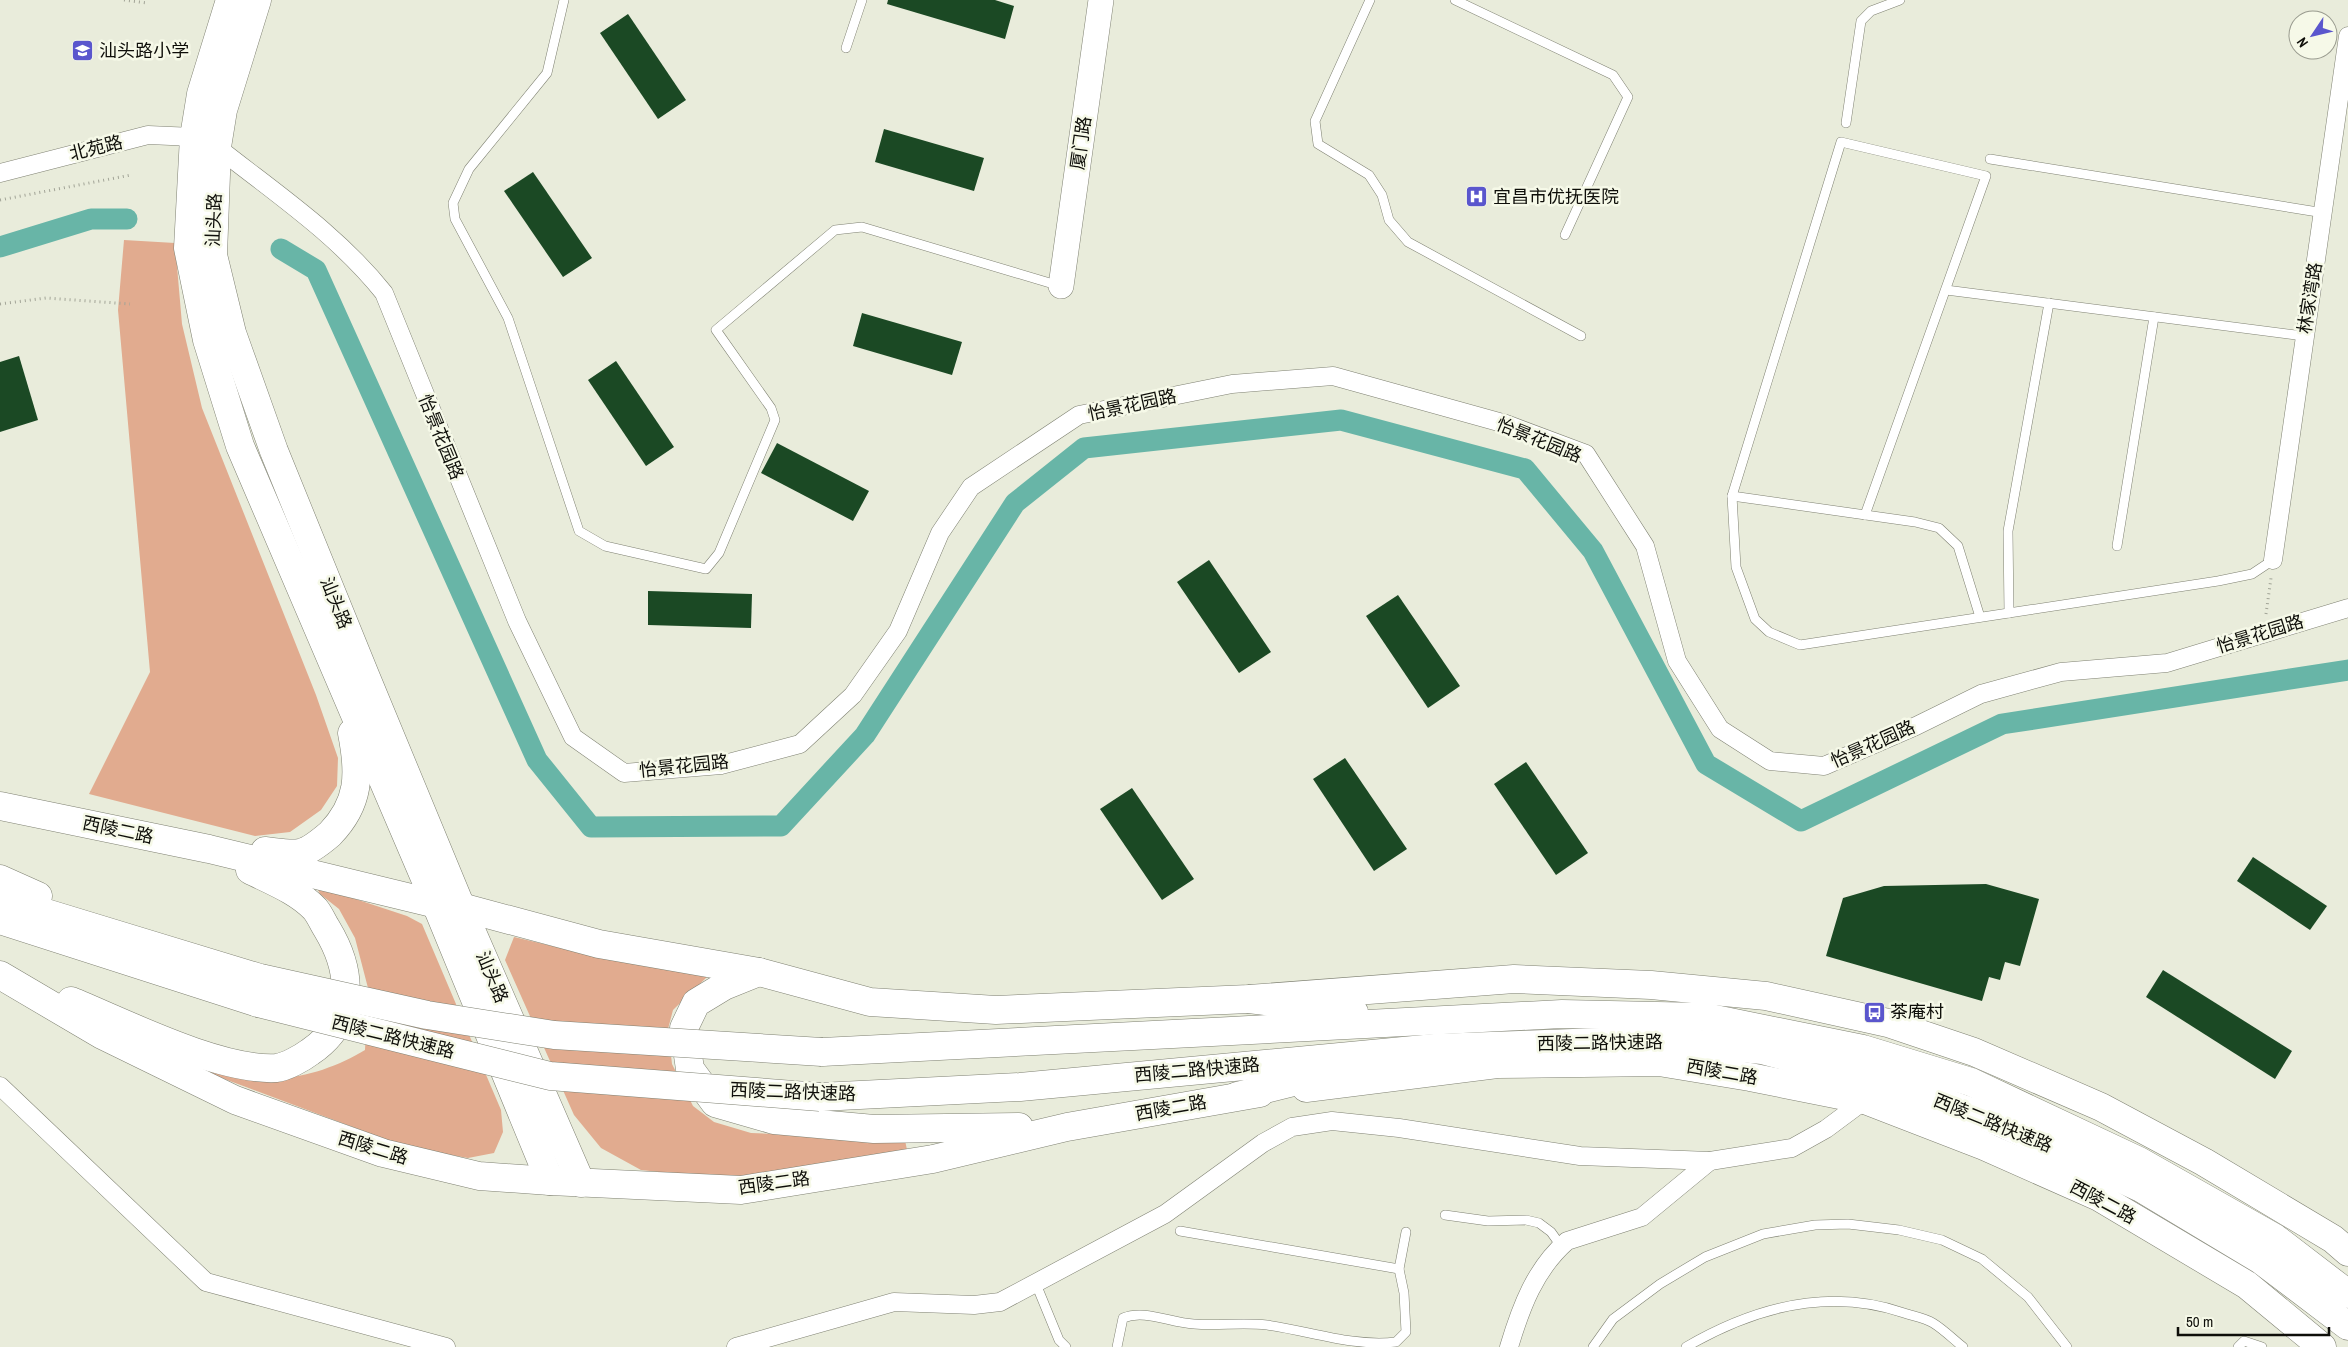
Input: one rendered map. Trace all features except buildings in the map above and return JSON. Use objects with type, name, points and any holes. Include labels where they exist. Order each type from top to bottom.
[{"type":"main road","name":"汕头路","points":[[230,0],[201,94],[213,255],[232,333],[274,451],[449,905],[486,1024],[550,1181]]},
{"type":"main road","name":"汕头路","points":[[257,0],[223,110],[206,142],[188,248],[207,340],[240,446],[341,685],[449,905],[581,1183]]},
{"type":"main road","points":[[209,849],[301,853],[324,839],[342,820],[354,796],[358,762],[341,685]]},
{"type":"main road","name":"西陵二路","points":[[0,806],[209,849],[449,905],[599,944],[759,972],[870,1002],[996,1010],[1249,999],[1514,979],[1651,985],[1766,996],[1888,1023],[1974,1052],[2101,1107],[2204,1162],[2333,1239],[2348,1252]]},
{"type":"main road","points":[[0,973],[192,1050],[238,1063],[277,1068],[304,1056],[323,1043],[341,1017],[347,982],[340,950],[315,910],[289,889],[209,849]]},
{"type":"main road","points":[[0,878],[138,941]]},
{"type":"main road","name":"西陵二路快速路","points":[[0,899],[138,941],[259,990],[554,1035],[822,1052],[1562,1014],[1705,1017],[1863,1049],[1971,1082],[2139,1160],[2275,1238],[2348,1294]]},
{"type":"main road","name":"西陵二路快速路","points":[[0,920],[259,990],[550,1076],[820,1097],[1020,1087],[1435,1048],[1656,1040],[1762,1050],[1929,1097],[2001,1123],[2132,1184],[2261,1260],[2348,1326]]},
{"type":"main road","points":[[759,972],[724,986],[696,1003],[684,1028],[690,1068],[715,1103],[774,1120],[874,1129],[1067,1127]]},
{"type":"main road","name":"西陵二路","points":[[0,973],[102,1035],[234,1100],[383,1153],[479,1176],[581,1183],[741,1190],[933,1159],[1067,1127],[1237,1096],[1497,1064],[1659,1062],[1750,1077],[1865,1100],[1984,1146],[2099,1197],[2247,1285],[2322,1347]]},
{"type":"main road","points":[[1249,999],[1428,1022]]},
{"type":"main road","points":[[1237,1096],[1435,1048]]},
{"type":"main road","points":[[1762,1050],[1865,1100]]},
{"type":"street","name":"厦门路","points":[[1061,286],[1101,0]]},
{"type":"street","name":"林家湾路","points":[[2273,560],[2348,36]]},
{"type":"street","name":"北苑路","points":[[0,173],[148,135],[206,142]]},
{"type":"street","name":"怡景花园路","points":[[206,142],[327,232],[362,265],[384,293],[517,621],[573,737],[624,773],[721,765],[800,744],[853,695],[898,631],[940,533],[971,487],[1079,415],[1232,384],[1333,376],[1506,424],[1586,454],[1645,546],[1677,661],[1720,729],[1770,761],[1824,766],[1916,726],[1981,694],[2061,672],[2167,662],[2348,608]]},
{"type":"street","points":[[0,1086],[206,1282],[446,1347]]},
{"type":"street","points":[[736,1347],[894,1302],[974,1305],[1000,1302],[1165,1214],[1263,1143],[1292,1127],[1332,1121],[1399,1128],[1580,1156],[1710,1161],[1792,1148],[1826,1130],[1865,1100]]},
{"type":"street","points":[[1508,1347],[1520,1311],[1532,1285],[1549,1258],[1561,1246],[1567,1241],[1642,1217],[1710,1161]]},
{"type":"lane","points":[[564,0],[557,39],[547,73],[469,169],[453,203],[455,219],[508,318],[579,531],[605,546],[706,569],[719,553],[775,420],[771,408],[716,330],[835,230],[862,227],[1061,286]]},
{"type":"lane","points":[[846,48],[862,0]]},
{"type":"lane","points":[[1370,0],[1315,121],[1318,144],[1369,175],[1382,195],[1389,220],[1408,242],[1582,336]]},
{"type":"lane","points":[[1455,0],[1613,75],[1628,97],[1565,235]]},
{"type":"lane","points":[[1846,123],[1861,21],[1871,10],[1900,0]]},
{"type":"lane","points":[[1865,515],[1986,176],[1841,142],[1732,496],[1736,567],[1755,619],[1769,632],[1800,645],[2218,581],[2252,574],[2273,560]]},
{"type":"lane","points":[[1990,159],[2324,213]]},
{"type":"lane","points":[[1946,290],[2304,336]]},
{"type":"lane","points":[[2009,613],[2008,531],[2049,303]]},
{"type":"lane","points":[[2117,546],[2154,316]]},
{"type":"lane","points":[[1732,496],[1865,515],[1939,528],[1958,546],[1980,618]]},
{"type":"lane","points":[[1445,1215],[1488,1221],[1526,1220],[1539,1222],[1551,1232],[1561,1246]]},
{"type":"lane","points":[[1593,1347],[1612,1318],[1660,1284],[1706,1257],[1763,1234],[1815,1225],[1848,1224],[1898,1230],[1942,1240],[1982,1259],[2028,1297],[2067,1347]]},
{"type":"lane","points":[[1180,1231],[1399,1269]]},
{"type":"lane","points":[[1117,1347],[1123,1318],[1134,1314],[1193,1324],[1235,1323],[1268,1326],[1373,1344],[1396,1342],[1406,1332],[1404,1293],[1399,1269],[1406,1232]]},
{"type":"lane","points":[[1036,1284],[1060,1340],[1066,1347]]},
{"type":"lane","points":[[1686,1347],[1769,1312],[1806,1302],[1846,1300],[1889,1308],[1933,1323],[1963,1347]]},
{"type":"lane","points":[[2238,1347],[2244,1341],[2262,1347]]},
{"type":"path","points":[[124,0],[146,3]]},
{"type":"path","points":[[0,200],[131,174]]},
{"type":"path","points":[[0,304],[46,298],[130,304]]},
{"type":"path","points":[[2264,633],[2273,560]]},
{"type":"shaded area","points":[[124,240],[175,243],[182,324],[202,408],[316,695],[338,758],[337,786],[321,810],[290,832],[255,836],[89,794],[150,672],[118,310]]},
{"type":"shaded area","points":[[316,886],[407,916],[422,924],[501,1110],[503,1132],[494,1153],[468,1158],[406,1147],[203,1071],[207,1064],[259,1076],[276,1078],[299,1076],[323,1070],[365,1050],[368,988],[355,938],[339,909],[320,894]]},
{"type":"shaded area","points":[[514,937],[603,958],[708,976],[673,1010],[668,1029],[672,1064],[693,1106],[714,1122],[751,1133],[905,1140],[908,1155],[740,1181],[641,1170],[601,1148],[574,1115],[505,960]]},
{"type":"waterway","points":[[0,247],[91,219],[127,219]]},
{"type":"waterway","points":[[281,249],[316,270],[537,760],[591,827],[781,826],[865,735],[1015,503],[1084,448],[1341,420],[1525,469],[1593,551],[1706,764],[1801,821],[2002,724],[2348,670]]},
{"type":"place","name":"汕头路小学","points":[[83,51]]},
{"type":"place","name":"宜昌市优抚医院","points":[[1477,197]]},
{"type":"place","name":"茶庵村","points":[[1874,1012]]}]
